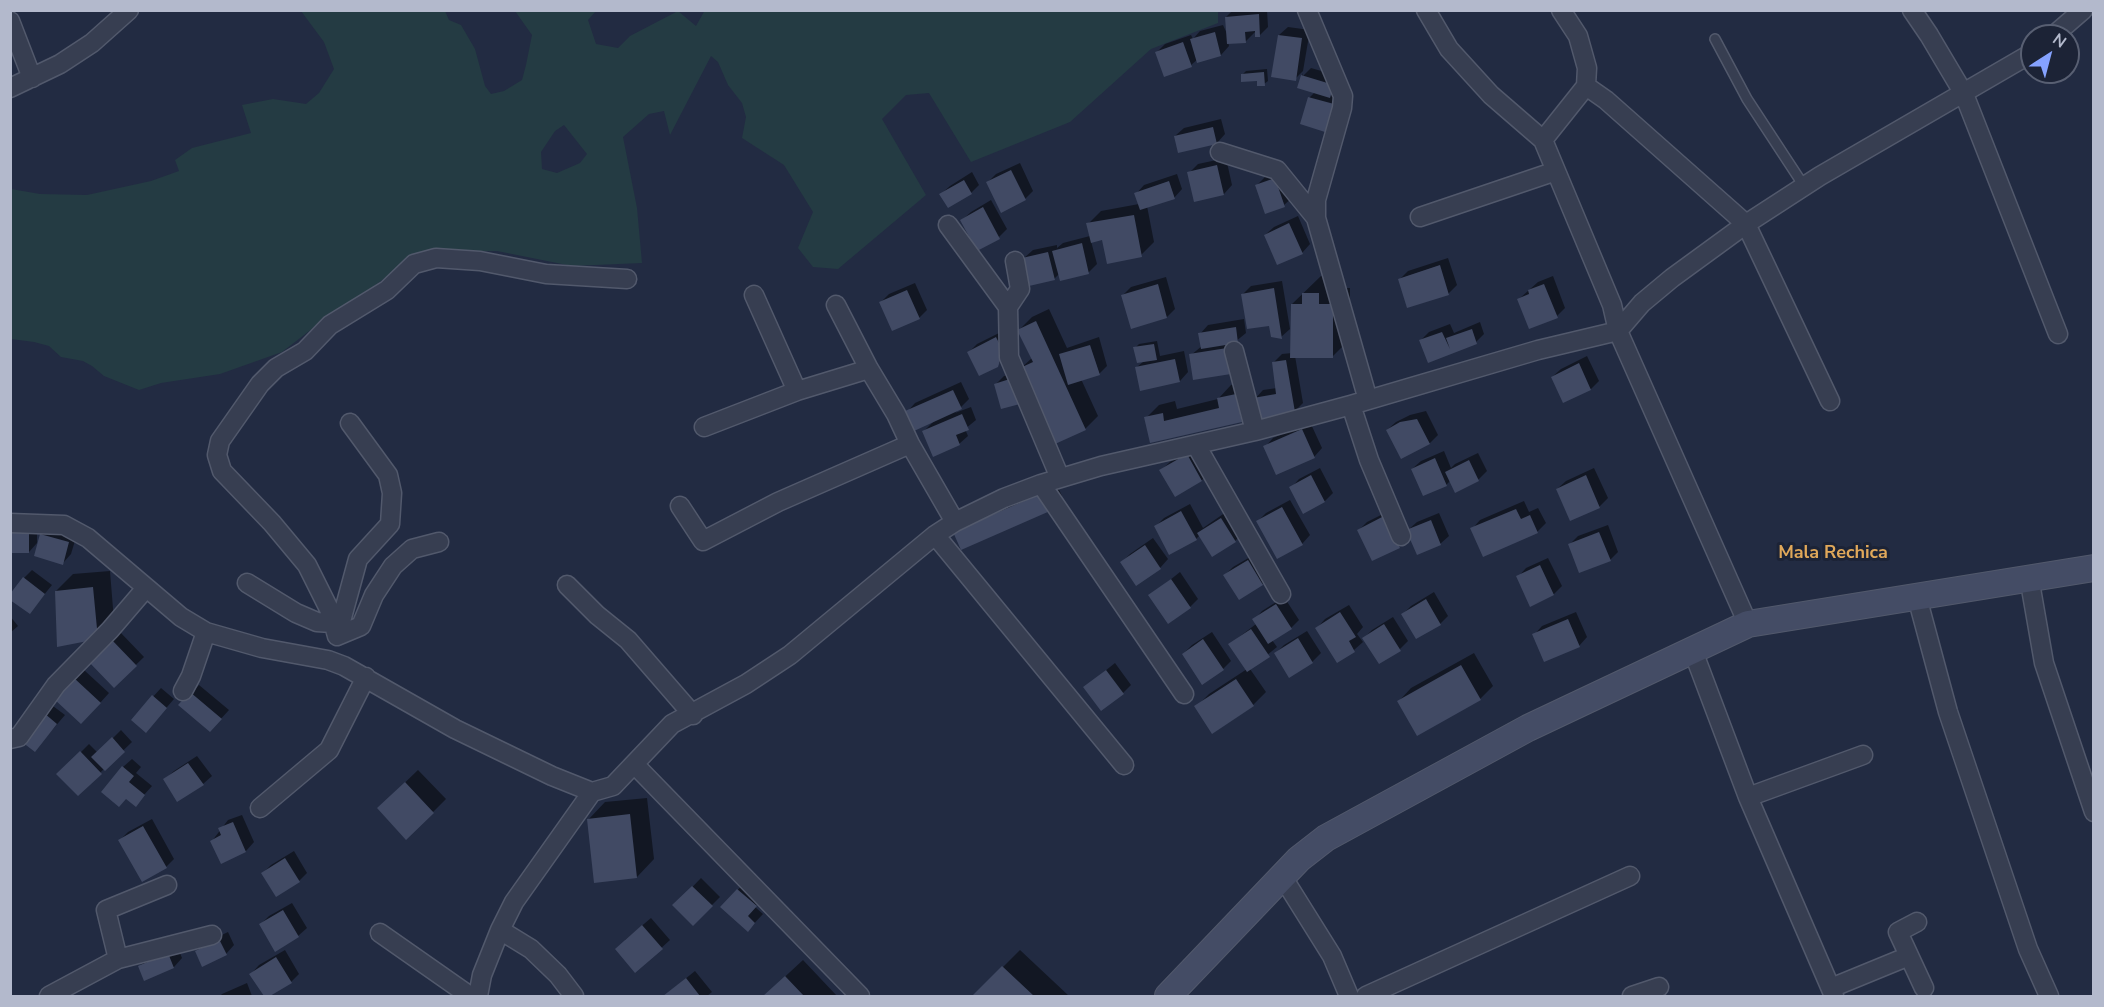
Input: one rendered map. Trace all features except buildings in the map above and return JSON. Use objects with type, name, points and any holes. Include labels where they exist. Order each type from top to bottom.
[{"type":"main road","points":[[1168,996],[1282,876],[1326,838],[1528,728],[1748,624],[2028,577],[2093,570]]},
{"type":"street","points":[[1307,10],[1343,96],[1342,108],[1316,200],[1316,218],[1360,403],[1369,460],[1401,536]]},
{"type":"street","points":[[1426,10],[1456,57],[1491,95],[1543,140],[1612,305],[1618,331],[1748,624]]},
{"type":"street","points":[[1543,140],[1586,86],[1587,68],[1578,36],[1561,10]]},
{"type":"street","points":[[1912,10],[1964,94],[2058,334]]},
{"type":"street","points":[[2066,24],[2083,10]]},
{"type":"street","points":[[10,88],[60,64],[92,43],[123,14]]},
{"type":"street","points":[[10,21],[32,78]]},
{"type":"street","points":[[10,523],[64,525],[88,537],[181,617],[206,632],[262,648],[328,660],[366,677],[455,729],[552,776],[592,792],[613,786],[672,724],[693,715],[790,655],[935,535],[955,522],[1004,498],[1060,478],[1143,455],[1255,431],[1360,403],[1538,350],[1618,331],[1642,303],[1746,224],[1804,186],[2020,60]]},
{"type":"street","points":[[1586,86],[1606,100],[1746,224],[1830,401]]},
{"type":"street","points":[[1220,152],[1276,170],[1316,218]]},
{"type":"street","points":[[1420,217],[1556,171]]},
{"type":"street","points":[[948,225],[1008,307]]},
{"type":"street","points":[[335,629],[330,611],[307,566],[272,523],[222,471],[217,455],[220,441],[260,384],[276,368],[305,351],[330,325],[375,299],[414,264],[427,260],[480,261],[546,274],[627,279]]},
{"type":"street","points":[[1015,261],[1020,289],[1008,307],[1009,357],[1060,478]]},
{"type":"street","points":[[754,295],[797,391]]},
{"type":"street","points":[[836,305],[910,444],[955,522]]},
{"type":"street","points":[[1234,351],[1255,431]]},
{"type":"street","points":[[704,427],[797,391],[869,369]]},
{"type":"street","points":[[328,660],[335,629],[358,559],[390,524],[392,493],[388,475],[350,423]]},
{"type":"street","points":[[680,506],[703,542],[778,502],[910,444]]},
{"type":"street","points":[[1196,445],[1281,594]]},
{"type":"street","points":[[1041,484],[1184,694]]},
{"type":"street","points":[[935,535],[1124,765]]},
{"type":"street","points":[[247,583],[296,613],[335,629],[361,626],[374,595],[393,566],[412,549],[439,542]]},
{"type":"street","points":[[2028,577],[2044,663],[2094,812]]},
{"type":"street","points":[[567,585],[597,615],[628,640],[693,715]]},
{"type":"street","points":[[10,740],[19,737],[56,685],[110,630],[146,588]]},
{"type":"street","points":[[1917,597],[1948,712],[2028,949],[2049,996]]},
{"type":"street","points":[[183,691],[191,676],[206,632]]},
{"type":"street","points":[[1693,651],[1748,797],[1832,992],[1909,956]]},
{"type":"street","points":[[260,808],[329,750],[366,677]]},
{"type":"street","points":[[1748,797],[1863,755]]},
{"type":"street","points":[[635,765],[860,996]]},
{"type":"street","points":[[478,996],[482,975],[514,902],[592,792]]},
{"type":"street","points":[[1282,876],[1332,956],[1349,996]]},
{"type":"street","points":[[1366,996],[1471,951],[1630,876]]},
{"type":"street","points":[[118,959],[106,910],[167,885]]},
{"type":"street","points":[[1917,922],[1898,932],[1924,988]]},
{"type":"street","points":[[500,930],[531,949],[558,975],[574,996]]},
{"type":"street","points":[[380,933],[470,996]]},
{"type":"street","points":[[49,996],[118,959],[212,934]]},
{"type":"street","points":[[1632,996],[1659,987]]},
{"type":"lane","points":[[1715,39],[1747,99],[1804,186]]},
{"type":"shaded area","points":[[705,10],[1218,11],[1218,23],[1151,49],[1070,122],[971,162],[929,93],[906,95],[882,119],[926,195],[838,269],[813,267],[798,248],[813,212],[784,165],[742,138],[746,117],[742,103],[728,85],[718,62],[711,56],[670,135],[664,111],[649,114],[623,137],[637,208],[642,263],[572,266],[497,251],[428,252],[411,258],[282,352],[220,374],[161,383],[139,390],[104,376],[83,361],[61,357],[49,346],[11,339],[11,189],[40,194],[87,195],[151,181],[179,171],[175,160],[192,148],[251,133],[242,105],[273,99],[306,104],[319,93],[334,69],[324,42],[301,11],[445,11],[449,20],[461,25],[475,49],[485,86],[491,94],[504,91],[522,80],[532,35],[515,11],[596,11],[588,20],[596,44],[618,48],[630,36],[678,11],[696,26]],"holes":[[[564,125],[587,154],[580,163],[557,173],[542,169],[541,152],[555,131]]]},
{"type":"district","name":"Mala Rechica","points":[[1833,554]]}]
